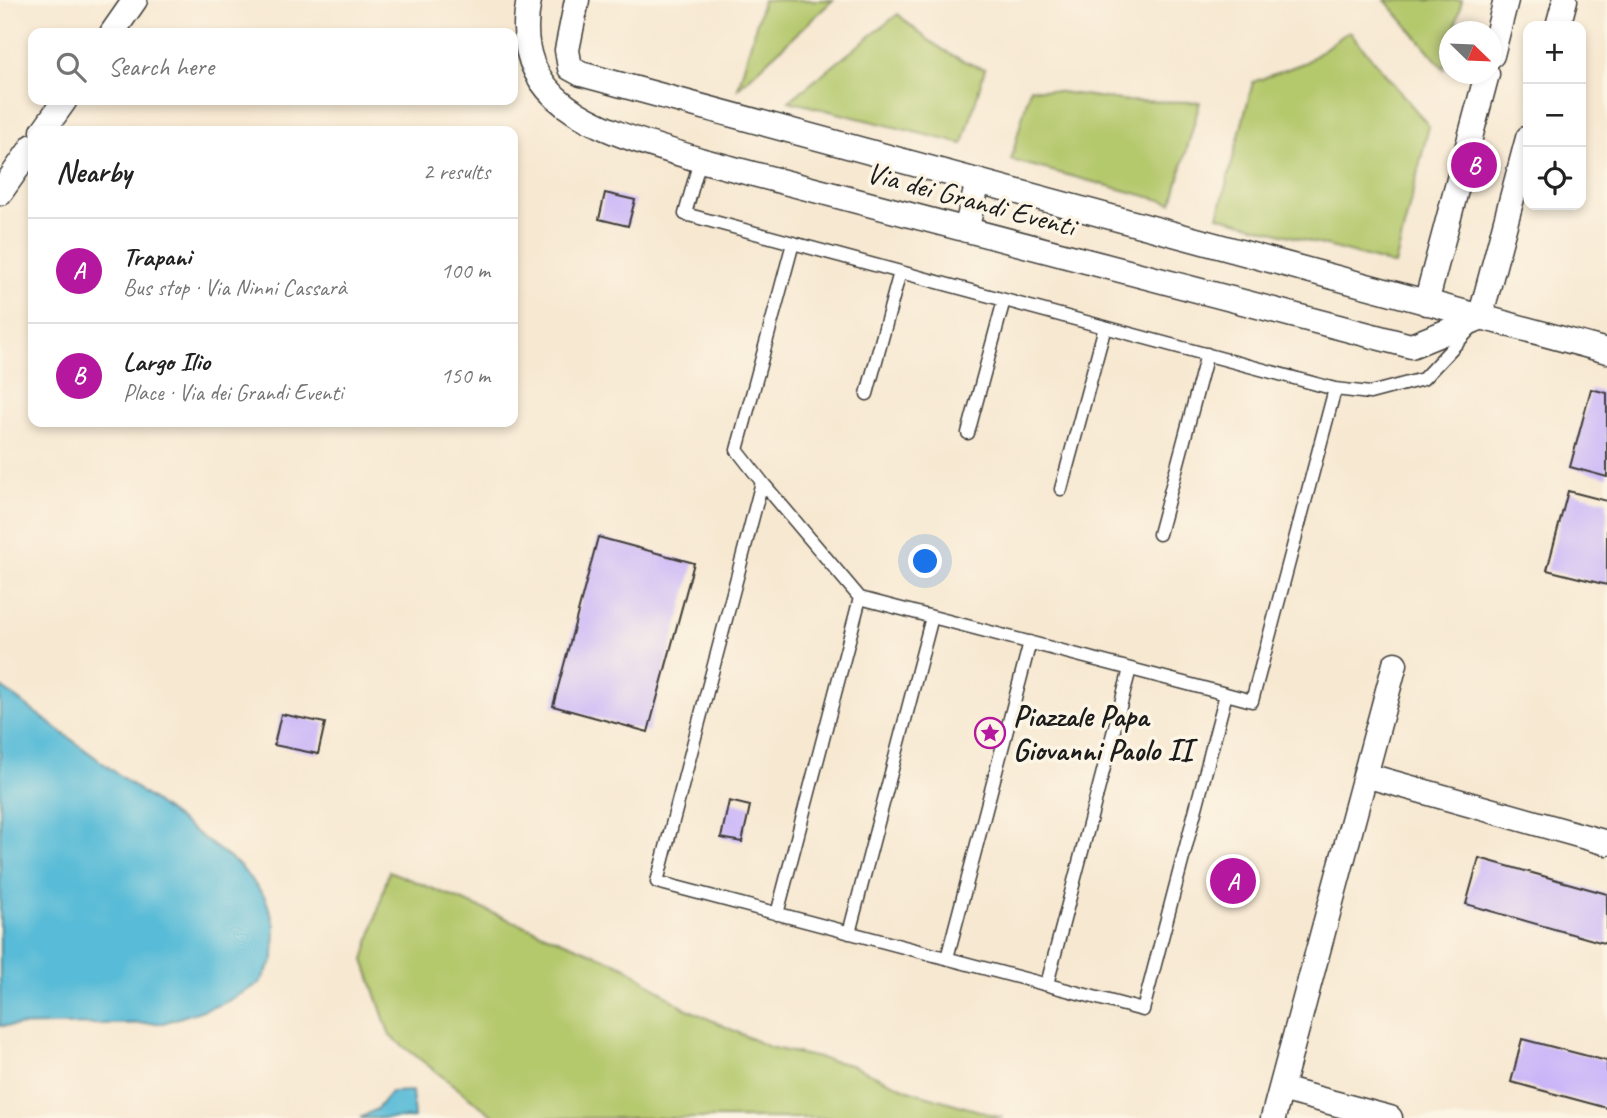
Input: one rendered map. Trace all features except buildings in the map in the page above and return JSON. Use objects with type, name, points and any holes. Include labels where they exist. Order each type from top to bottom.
[{"type":"street","points":[[115,28],[135,0]]},
{"type":"street","name":"Via dei Grandi Eventi","points":[[529,0],[525,20],[529,55],[548,88],[565,108],[595,126],[700,160],[1411,346],[1480,318]]},
{"type":"street","name":"Via dei Grandi Eventi","points":[[577,0],[567,50],[570,68],[581,74],[1607,351]]},
{"type":"street","points":[[1501,21],[1506,0]]},
{"type":"street","points":[[1559,21],[1565,0]]},
{"type":"street","points":[[1426,303],[1484,84]]},
{"type":"street","points":[[47,126],[61,105]]},
{"type":"street","points":[[1480,318],[1526,147]]},
{"type":"street","points":[[0,193],[28,153]]},
{"type":"street","points":[[966,230],[978,182]]},
{"type":"street","points":[[1273,1118],[1395,664]]},
{"type":"street","points":[[1365,775],[1607,843]]},
{"type":"street","points":[[1281,1089],[1390,1118]]},
{"type":"lane","points":[[700,160],[685,215],[1335,389],[1370,393],[1423,379],[1480,318]]},
{"type":"lane","points":[[793,243],[737,450],[860,598],[1252,701],[1335,389]]},
{"type":"lane","points":[[867,394],[900,272]]},
{"type":"lane","points":[[968,433],[1004,300]]},
{"type":"lane","points":[[1061,489],[1105,327]]},
{"type":"lane","points":[[1159,534],[1207,354]]},
{"type":"lane","points":[[762,482],[657,882],[1143,1010],[1226,694]]},
{"type":"lane","points":[[777,914],[860,598]]},
{"type":"lane","points":[[849,933],[932,617]]},
{"type":"lane","points":[[947,958],[1030,642]]},
{"type":"lane","points":[[1047,984],[1130,669]]},
{"type":"green space","points":[[763,0],[833,0],[738,88]]},
{"type":"green space","points":[[1385,0],[1462,0],[1457,21],[1439,21],[1439,63]]},
{"type":"green space","points":[[898,14],[938,47],[985,69],[963,144],[789,101]]},
{"type":"green space","points":[[1349,31],[1429,126],[1395,265],[1218,216],[1253,82],[1306,62]]},
{"type":"green space","points":[[1030,88],[1128,101],[1200,102],[1172,203],[1011,160]]},
{"type":"green space","points":[[389,871],[624,966],[683,1007],[769,1047],[851,1065],[911,1091],[1003,1118],[496,1118],[390,1036],[364,960]]},
{"type":"water","points":[[0,686],[239,865],[265,897],[275,925],[274,959],[259,984],[222,1004],[163,1023],[0,1026]]},
{"type":"water","points":[[412,1091],[414,1118],[360,1118],[377,1109],[391,1092]]},
{"type":"place","name":"Largo Ilio","points":[[1474,165]]},
{"type":"place","name":"Piazzale Papa Giovanni Paolo II","points":[[990,733]]},
{"type":"place","name":"Trapani","points":[[1233,881]]}]
